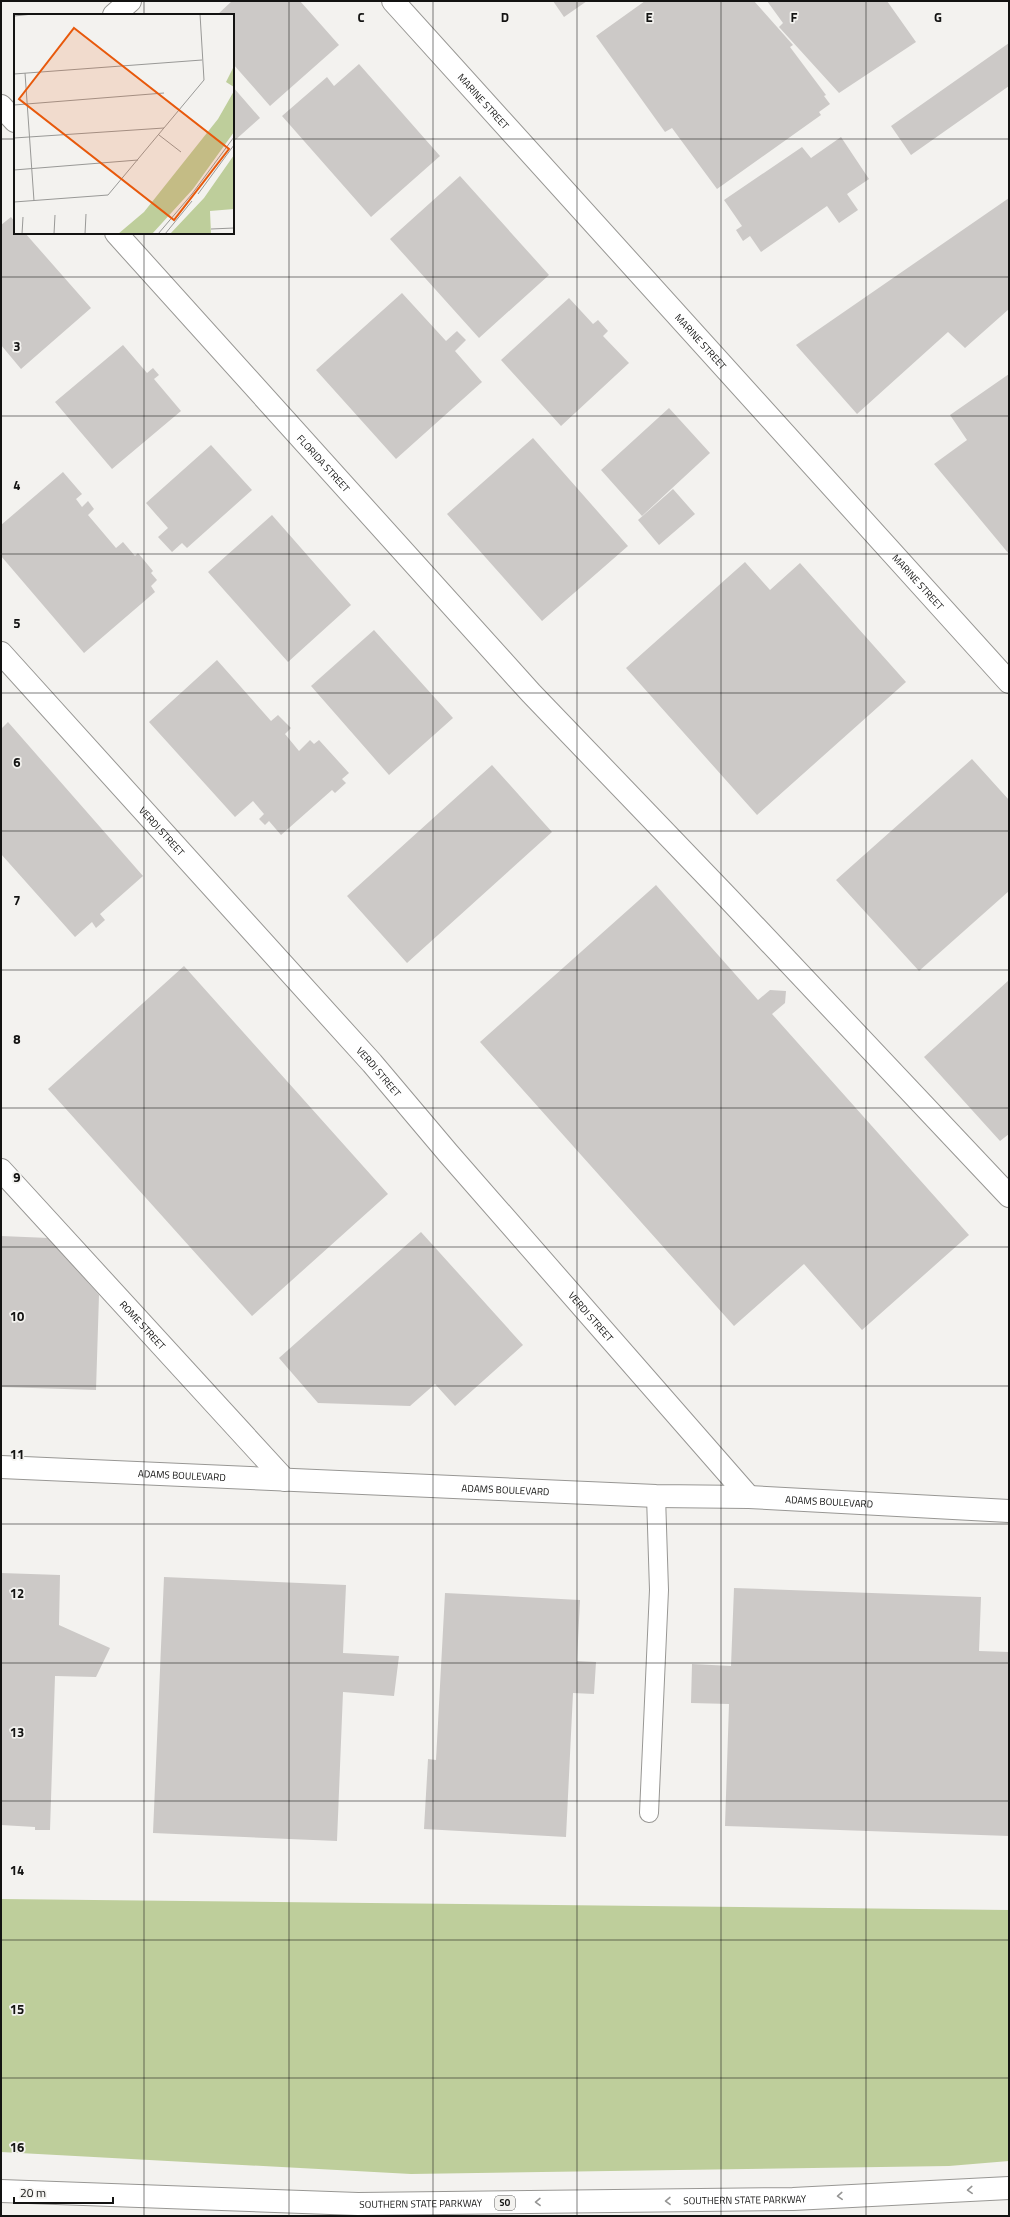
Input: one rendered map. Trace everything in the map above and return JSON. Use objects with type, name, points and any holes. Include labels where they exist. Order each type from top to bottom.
[{"type":"main road","points":[[115,14],[130,1]]},
{"type":"main road","name":"MARINE STREET","points":[[394,1],[1009,682]]},
{"type":"main road","name":"FLORIDA STREET","points":[[117,234],[531,693],[728,898],[1009,1196]]},
{"type":"main road","name":"VERDI STREET","points":[[1,653],[372,1063],[448,1153],[749,1497]]},
{"type":"main road","name":"ROME STREET","points":[[1,1170],[285,1480]]},
{"type":"main road","name":"ADAMS BOULEVARD","points":[[1,1467],[656,1496],[749,1497],[1009,1511]]},
{"type":"main road","name":"SOUTHERN STATE PARKWAY","points":[[1,2191],[358,2204],[793,2199],[1009,2188]]},
{"type":"lane","points":[[649,1813],[659,1590],[656,1496]]},
{"type":"green space","points":[[1,1899],[1009,1910],[1009,2161],[949,2166],[411,2174],[1,2152]]},
{"type":"building","points":[[232,1],[300,1],[339,45],[270,106],[234,65],[234,14],[218,14]]},
{"type":"building","points":[[553,1],[587,1],[564,17]]},
{"type":"building","points":[[645,1],[754,1],[793,45],[790,47],[826,95],[824,96],[830,104],[819,112],[821,115],[717,189],[672,128],[665,132],[596,36]]},
{"type":"building","points":[[767,1],[887,1],[916,42],[839,93],[779,27],[783,23]]},
{"type":"building","points":[[1009,43],[1009,86],[911,155],[891,126]]},
{"type":"building","points":[[359,64],[440,156],[371,217],[282,116],[327,77],[334,86]]},
{"type":"building","points":[[234,88],[260,118],[234,141]]},
{"type":"building","points":[[841,137],[869,179],[847,194],[858,210],[839,223],[827,206],[761,252],[750,236],[743,241],[736,230],[742,226],[724,200],[802,147],[811,158]]},
{"type":"building","points":[[460,176],[549,275],[479,338],[390,239]]},
{"type":"building","points":[[1009,198],[1009,309],[965,348],[948,332],[857,414],[796,345]]},
{"type":"building","points":[[11,217],[14,221],[14,234],[26,234],[91,308],[21,369],[1,345],[1,225]]},
{"type":"building","points":[[402,293],[446,341],[457,331],[466,340],[455,351],[482,382],[396,459],[316,370]]},
{"type":"building","points":[[569,298],[593,324],[598,320],[608,331],[603,336],[629,363],[561,426],[501,360]]},
{"type":"building","points":[[123,345],[147,373],[153,368],[159,375],[154,379],[181,411],[112,469],[55,402]]},
{"type":"building","points":[[1009,374],[1009,554],[934,464],[967,440],[950,415]]},
{"type":"building","points":[[669,408],[710,453],[642,516],[601,470]]},
{"type":"building","points":[[533,438],[628,546],[542,621],[447,514]]},
{"type":"building","points":[[211,445],[252,490],[187,548],[182,543],[172,552],[158,537],[168,528],[146,503]]},
{"type":"building","points":[[63,472],[82,494],[76,499],[82,507],[88,501],[94,509],[88,515],[116,548],[123,542],[135,556],[138,553],[153,571],[151,573],[157,580],[151,586],[155,592],[84,653],[1,556],[1,525]]},
{"type":"building","points":[[673,489],[695,514],[659,545],[638,520]]},
{"type":"building","points":[[272,515],[351,605],[288,662],[208,572]]},
{"type":"building","points":[[745,562],[770,590],[800,563],[906,682],[757,815],[626,668]]},
{"type":"building","points":[[374,630],[453,718],[389,775],[311,686]]},
{"type":"building","points":[[217,660],[271,721],[278,715],[291,728],[285,734],[299,751],[310,740],[314,744],[319,740],[349,773],[342,779],[346,783],[335,793],[332,790],[281,835],[269,821],[265,825],[259,819],[264,814],[253,801],[235,817],[149,722]]},
{"type":"building","points":[[8,722],[143,876],[100,914],[105,920],[96,928],[92,922],[75,937],[1,854],[1,729]]},
{"type":"building","points":[[972,759],[1009,800],[1009,891],[919,971],[836,880]]},
{"type":"building","points":[[492,765],[552,832],[407,963],[347,896]]},
{"type":"building","points":[[656,885],[758,1000],[770,990],[786,991],[785,1003],[772,1014],[969,1235],[862,1330],[804,1264],[734,1326],[480,1042]]},
{"type":"building","points":[[184,966],[388,1194],[252,1316],[48,1089]]},
{"type":"building","points":[[1009,980],[1009,1134],[1000,1141],[924,1057]]},
{"type":"building","points":[[421,1232],[523,1345],[455,1406],[435,1384],[410,1406],[318,1403],[279,1358]]},
{"type":"building","points":[[1,1236],[49,1238],[99,1295],[96,1390],[1,1387]]},
{"type":"building","points":[[1,1573],[60,1575],[59,1625],[110,1648],[96,1677],[55,1676],[50,1830],[35,1830],[35,1827],[1,1825]]},
{"type":"building","points":[[164,1577],[346,1585],[343,1653],[399,1656],[394,1696],[343,1692],[337,1841],[153,1833]]},
{"type":"building","points":[[734,1588],[981,1597],[979,1651],[1009,1652],[1009,1836],[725,1826],[729,1704],[691,1703],[692,1664],[731,1666]]},
{"type":"building","points":[[445,1593],[580,1600],[577,1661],[596,1662],[594,1694],[573,1693],[566,1837],[424,1829],[428,1759],[436,1760]]}]
